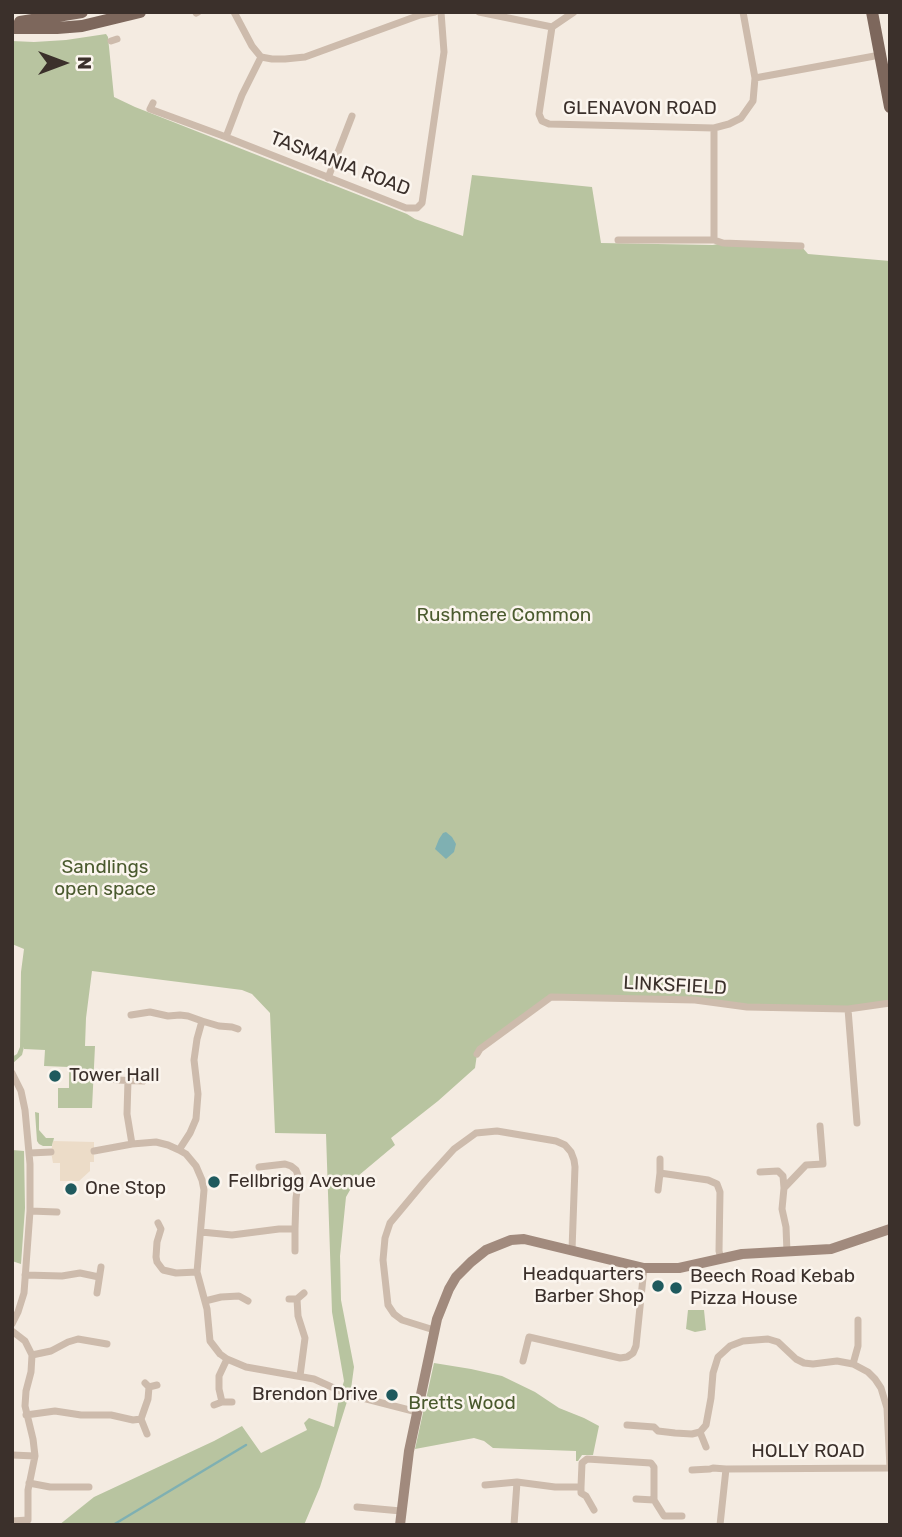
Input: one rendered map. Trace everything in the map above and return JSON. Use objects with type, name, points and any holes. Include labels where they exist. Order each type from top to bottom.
[{"type":"main road","points":[[12,26],[82,12]]},
{"type":"main road","points":[[12,26],[82,26],[140,12]]},
{"type":"main road","points":[[872,12],[890,107]]},
{"type":"street","points":[[234,12],[240,27],[261,57],[285,60],[305,57],[435,12]]},
{"type":"street","name":"TASMANIA ROAD","points":[[153,103],[150,109],[406,208],[417,208],[422,203],[444,52],[441,12]]},
{"type":"street","points":[[479,12],[552,27],[574,12]]},
{"type":"street","points":[[743,12],[755,78],[880,55]]},
{"type":"street","name":"GLENAVON ROAD","points":[[552,27],[540,114],[542,121],[549,124],[714,128],[741,118],[748,110],[753,101],[755,78]]},
{"type":"street","points":[[226,137],[242,95],[261,57]]},
{"type":"street","points":[[328,178],[352,116]]},
{"type":"street","points":[[714,128],[714,240]]},
{"type":"street","points":[[618,240],[714,240],[723,243],[801,246]]},
{"type":"street","name":"LINKSFIELD","points":[[477,1054],[480,1049],[551,997],[695,1000],[747,1007],[848,1009],[890,1003]]},
{"type":"street","points":[[848,1009],[857,1123]]},
{"type":"street","points":[[131,1015],[150,1012],[188,1016],[219,1026],[227,1023],[238,1029]]},
{"type":"street","points":[[179,1150],[196,1119],[198,1107],[194,1060],[202,1021]]},
{"type":"street","points":[[12,1073],[21,1091],[30,1153],[30,1211],[25,1275],[18,1312],[12,1324]]},
{"type":"street","points":[[116,1080],[143,1081]]},
{"type":"street","points":[[128,1080],[127,1114],[132,1144]]},
{"type":"street","points":[[783,1188],[806,1165],[823,1164],[820,1126]]},
{"type":"street","points":[[434,1330],[402,1320],[388,1306],[383,1260],[385,1238],[390,1223],[416,1191],[454,1149],[476,1133],[497,1131],[555,1141],[565,1145],[571,1152],[575,1167],[572,1250]]},
{"type":"street","points":[[94,1152],[156,1142],[179,1150],[192,1161],[204,1190],[197,1272],[205,1301],[210,1341],[220,1354],[246,1367],[314,1379],[346,1394],[417,1412]]},
{"type":"street","points":[[30,1153],[51,1152]]},
{"type":"street","points":[[658,1190],[660,1159]]},
{"type":"street","points":[[256,1167],[285,1164],[296,1170],[299,1178],[295,1251]]},
{"type":"street","points":[[761,1172],[778,1171],[783,1176],[782,1209],[786,1227],[786,1252]]},
{"type":"street","points":[[660,1173],[718,1184],[721,1259]]},
{"type":"street","points":[[30,1211],[57,1212]]},
{"type":"street","points":[[158,1223],[164,1234],[157,1242],[156,1257],[163,1270],[176,1273],[197,1272]]},
{"type":"street","points":[[201,1232],[232,1235],[295,1229]]},
{"type":"street","points":[[400,1525],[406,1471],[434,1330],[456,1277],[486,1250],[511,1240],[524,1239],[644,1268],[679,1268],[742,1254],[831,1249],[890,1229]]},
{"type":"street","points":[[97,1293],[101,1267]]},
{"type":"street","points":[[523,1361],[529,1337],[620,1358],[633,1353],[644,1268]]},
{"type":"street","points":[[25,1275],[62,1276],[80,1273],[100,1277]]},
{"type":"street","points":[[205,1301],[239,1296],[248,1301]]},
{"type":"street","points":[[297,1297],[298,1316],[305,1338],[300,1376]]},
{"type":"street","points":[[853,1364],[858,1346],[858,1320]]},
{"type":"street","points":[[12,1331],[25,1341],[32,1355],[25,1398],[35,1456],[27,1490],[28,1520],[12,1521]]},
{"type":"street","points":[[32,1355],[51,1351],[78,1339],[107,1348],[116,1340]]},
{"type":"street","points":[[627,1425],[654,1427],[658,1431],[675,1433],[700,1432],[706,1425],[714,1366],[722,1352],[736,1343],[749,1340],[774,1340],[804,1363],[837,1361],[853,1364],[868,1372],[886,1389],[890,1468]]},
{"type":"street","points":[[227,1359],[219,1376],[218,1403],[232,1402]]},
{"type":"street","points":[[147,1434],[141,1419],[150,1385]]},
{"type":"street","points":[[26,1415],[55,1411],[141,1419]]},
{"type":"street","points":[[700,1432],[706,1447]]},
{"type":"street","points":[[12,1455],[35,1456]]},
{"type":"street","points":[[594,1510],[586,1496],[580,1493],[582,1463],[585,1459],[651,1462],[654,1467],[654,1500],[664,1516],[663,1525]]},
{"type":"street","name":"HOLLY ROAD","points":[[692,1470],[890,1468]]},
{"type":"street","name":"HOLLY ROAD","points":[[720,1525],[726,1469]]},
{"type":"street","points":[[514,1525],[517,1482]]},
{"type":"street","points":[[485,1485],[517,1482],[555,1488],[581,1488]]},
{"type":"street","points":[[29,1483],[50,1487],[89,1487]]},
{"type":"street","points":[[636,1499],[654,1500]]},
{"type":"street","points":[[357,1507],[401,1511]]},
{"type":"street","points":[[664,1516],[682,1516]]},
{"type":"green space","name":"Rushmere Common","points":[[106,34],[114,97],[463,236],[472,175],[592,187],[601,243],[801,246],[808,254],[890,261],[890,1002],[848,1009],[747,1007],[695,1000],[551,997],[477,1054],[475,1068],[391,1138],[395,1145],[358,1176],[346,1197],[340,1256],[341,1300],[354,1367],[351,1389],[320,1487],[304,1525],[59,1525],[94,1497],[242,1426],[261,1453],[307,1430],[304,1423],[309,1418],[334,1427],[344,1381],[332,1312],[326,1134],[275,1133],[270,1013],[252,994],[242,990],[92,971],[85,1046],[95,1046],[92,1108],[58,1108],[58,1088],[69,1088],[69,1067],[44,1066],[45,1050],[24,1047],[22,1055],[12,1064],[12,1057],[20,1047],[24,949],[12,944],[12,41],[66,40]]},
{"type":"green space","points":[[35,1112],[39,1113],[39,1130],[46,1138],[54,1138],[52,1146],[43,1146],[37,1141]]},
{"type":"green space","points":[[12,1150],[24,1151],[25,1208],[21,1264],[12,1261]]},
{"type":"green space","points":[[688,1310],[704,1310],[706,1330],[695,1332],[686,1329]]},
{"type":"green space","name":"Bretts Wood","points":[[434,1363],[502,1376],[535,1392],[559,1408],[599,1426],[593,1455],[582,1455],[576,1461],[576,1451],[493,1448],[474,1438],[415,1449]]},
{"type":"shaded area","points":[[53,1141],[94,1142],[94,1162],[90,1162],[90,1171],[79,1181],[60,1181],[60,1163],[53,1163],[51,1152]]},
{"type":"water","points":[[446,832],[456,844],[454,852],[446,859],[435,849]]},
{"type":"waterway","points":[[113,1525],[246,1445]]},
{"type":"place","name":"Tower Hall","points":[[55,1076]]},
{"type":"place","name":"Fellbrigg Avenue","points":[[214,1182]]},
{"type":"place","name":"One Stop","points":[[71,1189]]},
{"type":"place","name":"Headquarters Barber Shop","points":[[658,1286]]},
{"type":"place","name":"Beech Road Kebab Pizza House","points":[[676,1288]]},
{"type":"place","name":"Brendon Drive","points":[[392,1395]]},
{"type":"park label","name":"Sandlings open space","points":[[105,879]]}]
